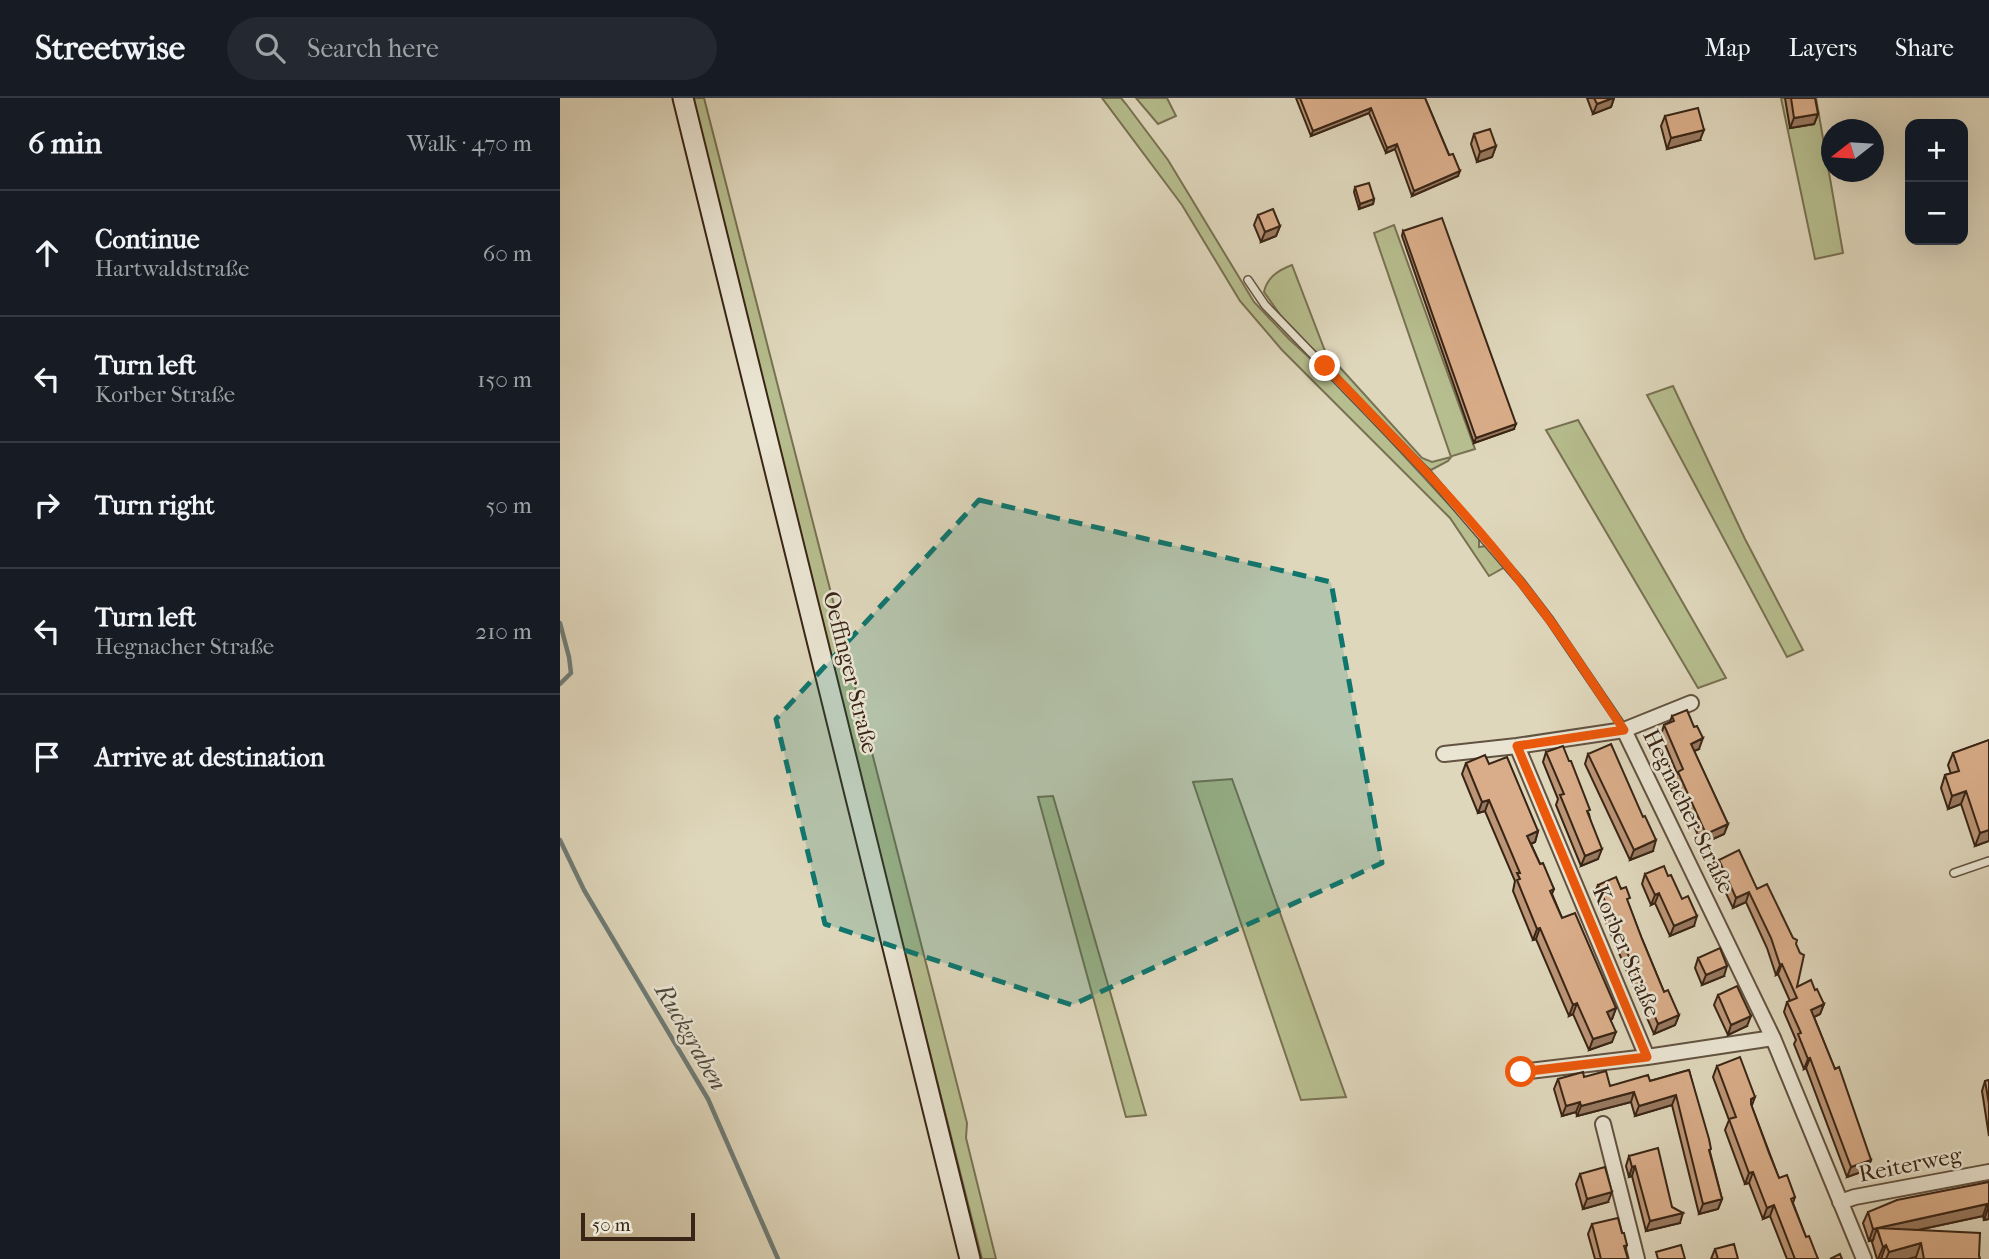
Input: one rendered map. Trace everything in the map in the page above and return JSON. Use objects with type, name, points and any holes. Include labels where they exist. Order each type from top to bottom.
[{"type":"main road","name":"Oeffinger Straße","points":[[683,98],[970,1259]]},
{"type":"street","points":[[1444,754],[1624,730],[1691,703]]},
{"type":"street","name":"Hegnacher Straße","points":[[1624,730],[1773,1038],[1864,1259]]},
{"type":"street","name":"Korber Straße","points":[[1517,746],[1647,1057]]},
{"type":"street","points":[[1521,1072],[1773,1038]]},
{"type":"street","points":[[1603,1124],[1637,1259]]},
{"type":"street","name":"Reiterweg","points":[[1840,1202],[1989,1172]]},
{"type":"lane","name":"Hegnacher Straße","points":[[1248,280],[1265,305],[1429,475],[1521,582],[1624,730]]},
{"type":"lane","points":[[1954,873],[1989,862]]},
{"type":"highlighted area","points":[[979,500],[1331,582],[1382,863],[1072,1005],[825,924],[776,719]]},
{"type":"green space","points":[[689,98],[704,98],[967,1123],[966,1138],[996,1259],[982,1259]]},
{"type":"green space","points":[[1102,98],[1121,98],[1168,160],[1254,302],[1337,383],[1479,537],[1479,547],[1486,546],[1505,567],[1489,576],[1450,518],[1282,350],[1240,301],[1182,205]]},
{"type":"green space","points":[[1136,98],[1167,98],[1176,116],[1158,124]]},
{"type":"green space","points":[[1781,98],[1816,98],[1821,127],[1821,182],[1831,182],[1843,253],[1815,259]]},
{"type":"green space","points":[[1394,225],[1475,449],[1452,456],[1448,461],[1431,470],[1421,463],[1281,316],[1264,292],[1274,275],[1292,265],[1325,351],[1422,458],[1432,462],[1451,457],[1374,233]]},
{"type":"green space","points":[[1673,386],[1745,539],[1803,650],[1787,657],[1647,395]]},
{"type":"green space","points":[[1578,420],[1726,678],[1698,688],[1546,430]]},
{"type":"green space","points":[[1232,779],[1346,1097],[1301,1100],[1193,782]]},
{"type":"green space","points":[[1053,796],[1146,1115],[1126,1117],[1038,797]]},
{"type":"building","points":[[1300,98],[1425,98],[1449,155],[1453,154],[1460,171],[1414,191],[1397,144],[1387,148],[1371,108],[1313,131]]},
{"type":"building","points":[[1594,98],[1613,98],[1597,104]]},
{"type":"building","points":[[1791,98],[1815,98],[1818,114],[1794,118]]},
{"type":"building","points":[[1698,108],[1704,130],[1671,138],[1665,116]]},
{"type":"building","points":[[1490,129],[1496,146],[1480,152],[1474,134]]},
{"type":"building","points":[[1369,183],[1374,199],[1360,204],[1355,187]]},
{"type":"building","points":[[1273,209],[1280,226],[1265,232],[1258,215]]},
{"type":"building","points":[[1442,218],[1516,424],[1476,438],[1403,231]]},
{"type":"building","points":[[1687,710],[1694,727],[1697,726],[1703,738],[1691,744],[1728,824],[1706,834],[1678,772],[1683,769],[1664,725],[1674,721],[1672,716]]},
{"type":"building","points":[[1989,740],[1989,830],[1980,833],[1966,791],[1952,796],[1945,775],[1959,771],[1953,753]]},
{"type":"building","points":[[1611,744],[1656,840],[1634,850],[1588,754]]},
{"type":"building","points":[[1563,746],[1590,810],[1587,811],[1602,849],[1585,856],[1560,795],[1564,794],[1546,752]]},
{"type":"building","points":[[1485,755],[1489,764],[1507,757],[1538,831],[1527,836],[1540,864],[1543,863],[1554,889],[1550,891],[1562,918],[1575,913],[1616,1008],[1607,1012],[1616,1032],[1593,1039],[1577,1003],[1573,1005],[1540,928],[1537,929],[1517,880],[1520,879],[1517,873],[1520,873],[1489,800],[1482,802],[1466,763]]},
{"type":"building","points":[[1739,850],[1757,889],[1767,884],[1793,938],[1797,940],[1800,953],[1804,955],[1797,987],[1811,980],[1824,1004],[1811,1010],[1835,1069],[1839,1067],[1871,1160],[1851,1167],[1787,1002],[1797,998],[1749,892],[1736,898],[1719,860]]},
{"type":"building","points":[[1664,866],[1682,899],[1688,896],[1697,916],[1674,926],[1659,893],[1655,895],[1645,874]]},
{"type":"building","points":[[1616,877],[1621,889],[1626,887],[1630,898],[1627,899],[1642,939],[1664,992],[1668,990],[1679,1015],[1658,1024],[1598,885]]},
{"type":"building","points":[[1720,948],[1727,966],[1706,975],[1698,958]]},
{"type":"building","points":[[1737,986],[1751,1016],[1731,1025],[1718,995]]},
{"type":"building","points":[[1740,1057],[1755,1097],[1751,1099],[1751,1104],[1769,1153],[1779,1178],[1787,1175],[1795,1197],[1791,1199],[1818,1259],[1795,1259],[1774,1205],[1767,1208],[1753,1172],[1749,1173],[1729,1119],[1736,1117],[1717,1066]]},
{"type":"building","points":[[1689,1070],[1709,1139],[1709,1150],[1722,1199],[1703,1204],[1676,1095],[1639,1106],[1634,1092],[1581,1106],[1580,1102],[1566,1106],[1558,1079],[1583,1072],[1584,1077],[1606,1071],[1610,1086],[1648,1075],[1650,1081]]},
{"type":"building","points":[[1989,1080],[1989,1104],[1985,1081]]},
{"type":"building","points":[[1658,1148],[1672,1207],[1683,1213],[1650,1221],[1635,1166],[1632,1167],[1629,1156]]},
{"type":"building","points":[[1605,1167],[1612,1192],[1587,1199],[1580,1174]]},
{"type":"building","points":[[1989,1182],[1989,1208],[1987,1204],[1873,1229],[1868,1212],[1897,1200]]},
{"type":"building","points":[[1618,1218],[1627,1245],[1624,1246],[1628,1259],[1601,1259],[1592,1224]]},
{"type":"building","points":[[1877,1228],[1980,1233],[1980,1259],[1924,1259],[1921,1243],[1889,1252],[1886,1245],[1883,1247]]},
{"type":"building","points":[[1734,1244],[1738,1259],[1718,1259],[1715,1249]]},
{"type":"building","points":[[1681,1245],[1685,1259],[1658,1259],[1656,1252]]},
{"type":"waterway","name":"Ruckgraben","points":[[560,623],[571,673],[560,684]]},
{"type":"waterway","name":"Ruckgraben","points":[[560,840],[584,890],[708,1099],[778,1259]]},
{"type":"route","points":[[1325,366],[1429,475],[1521,582],[1624,730],[1517,746],[1647,1057],[1521,1072]]}]
